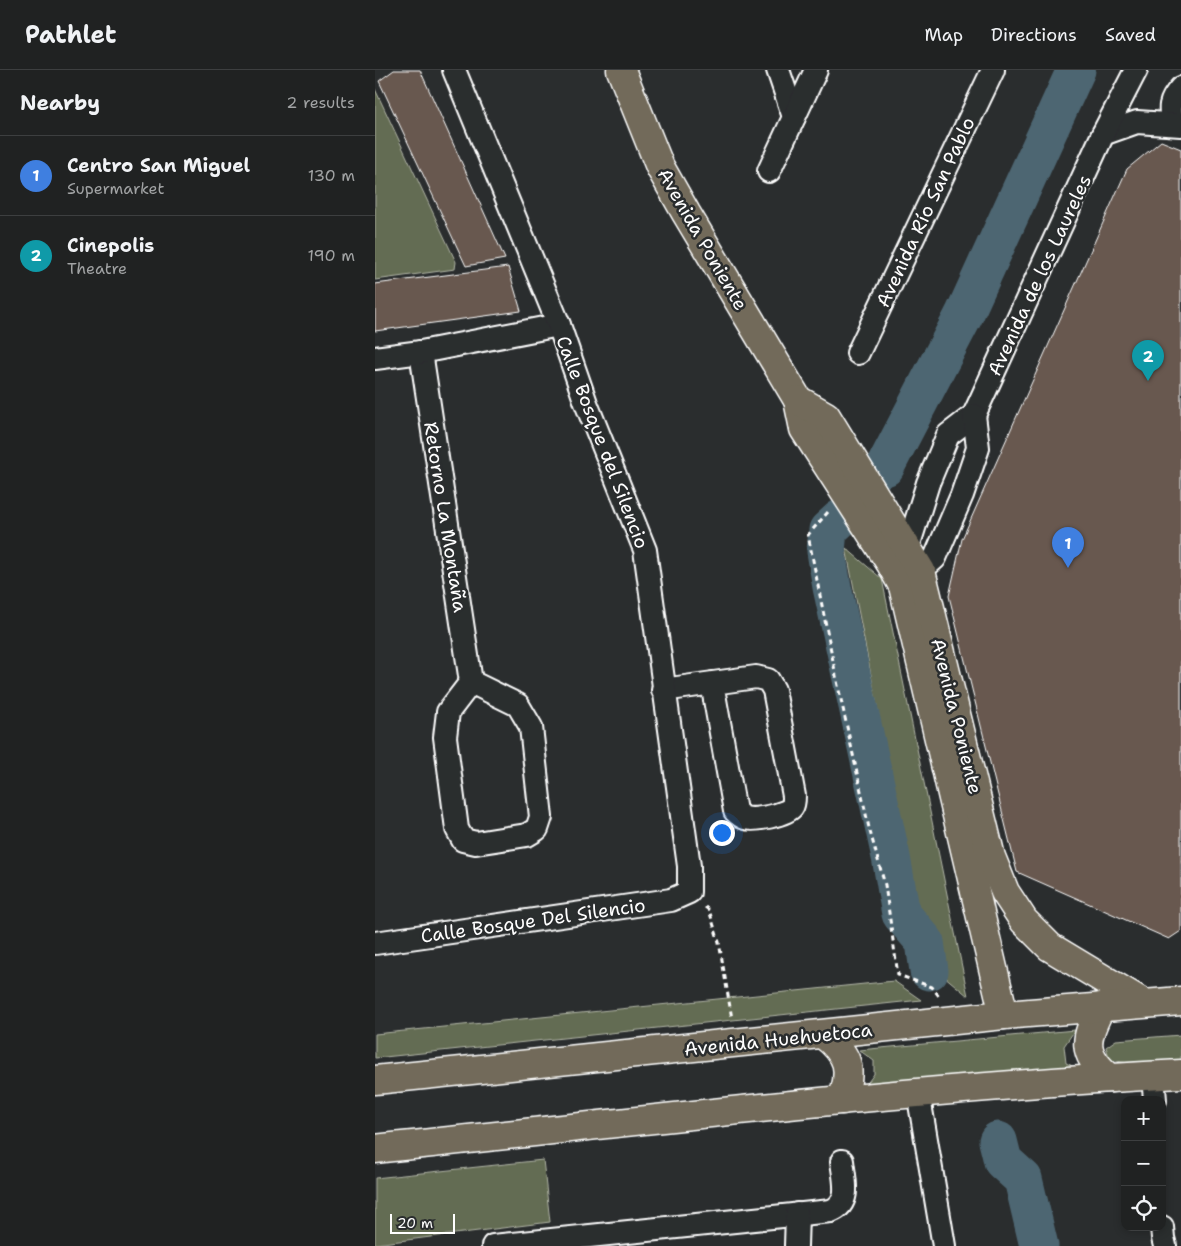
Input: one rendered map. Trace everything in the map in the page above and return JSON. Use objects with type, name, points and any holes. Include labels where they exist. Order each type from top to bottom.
[{"type":"main road","name":"Avenida Poniente","points":[[621,70],[660,167],[798,400],[804,429],[852,502],[906,567],[1004,1015]]},
{"type":"main road","name":"Avenida Poniente","points":[[798,400],[826,416],[906,567],[991,857],[1005,892],[1024,921],[1050,947],[1143,1003]]},
{"type":"main road","name":"Avenida Huehuetoca","points":[[375,1080],[1004,1015],[1181,1001]]},
{"type":"main road","points":[[1101,1007],[1089,1031],[1088,1049],[1095,1066],[1110,1078]]},
{"type":"main road","points":[[824,1035],[838,1047],[847,1064],[848,1082],[842,1100]]},
{"type":"main road","points":[[375,1149],[918,1092],[1110,1078],[1154,1088],[1181,1074]]},
{"type":"street","name":"Calle Bosque del Silencio","points":[[454,70],[559,325],[586,403],[645,550],[689,866],[689,892]]},
{"type":"street","points":[[778,70],[794,117]]},
{"type":"street","points":[[769,170],[816,70]]},
{"type":"street","name":"Avenida Río San Pablo","points":[[858,354],[993,70]]},
{"type":"street","name":"Avenida de los Laureles","points":[[906,567],[928,483],[948,434],[974,415],[1103,134],[1136,70]]},
{"type":"street","points":[[1177,125],[1169,110],[1173,96],[1181,88]]},
{"type":"street","points":[[1103,134],[1137,122],[1177,125]]},
{"type":"street","points":[[375,358],[421,352],[559,325]]},
{"type":"street","name":"Retorno La Montaña","points":[[421,352],[471,682]]},
{"type":"street","points":[[906,567],[935,558],[962,495],[978,448],[974,415]]},
{"type":"street","points":[[663,690],[712,683],[756,677],[762,677],[772,684],[794,796],[794,802],[787,812],[751,819],[735,812],[712,683]]},
{"type":"street","points":[[471,682],[518,705],[531,726],[541,817],[537,829],[527,835],[475,843],[463,840],[457,829],[445,737],[448,712],[471,682]]},
{"type":"street","name":"Calle Bosque Del Silencio","points":[[375,943],[671,900],[689,892]]},
{"type":"street","points":[[918,1092],[944,1246]]},
{"type":"street","points":[[493,1246],[628,1238],[831,1210],[842,1204],[845,1199],[842,1161]]},
{"type":"street","points":[[796,1246],[797,1214]]},
{"type":"street","points":[[1162,1231],[1165,1246]]},
{"type":"path","points":[[852,502],[829,511],[808,535],[869,828],[885,885],[898,975],[931,987],[939,996],[929,997]]},
{"type":"path","points":[[689,892],[709,910],[719,942],[732,1019],[742,1018]]},
{"type":"green space","points":[[375,89],[456,262],[455,269],[375,280]]},
{"type":"green space","points":[[846,548],[882,579],[968,996],[944,976],[934,936],[916,904]]},
{"type":"green space","points":[[894,981],[921,1000],[375,1058],[375,1034]]},
{"type":"green space","points":[[1075,1030],[1064,1046],[1066,1063],[1079,1069],[863,1089],[874,1074],[874,1061],[859,1050]]},
{"type":"green space","points":[[1181,1035],[1181,1061],[1135,1064],[1110,1060],[1106,1047],[1116,1040]]},
{"type":"green space","points":[[543,1160],[550,1222],[375,1244],[375,1178]]},
{"type":"building","points":[[394,70],[420,70],[505,259],[466,266],[379,81]]},
{"type":"building","points":[[1161,141],[1181,149],[1181,931],[1169,939],[1017,872],[949,596],[962,539],[1127,169]]},
{"type":"building","points":[[508,267],[521,311],[375,331],[375,284]]},
{"type":"waterway","points":[[885,467],[964,315],[1076,70]]},
{"type":"waterway","points":[[840,519],[828,530],[826,551],[832,587],[891,857],[901,914],[925,942],[929,971]]},
{"type":"waterway","points":[[998,1141],[1003,1161],[1023,1179],[1039,1246]]},
{"type":"place","name":"Cinepolis","points":[[1148,381]]},
{"type":"place","name":"Centro San Miguel","points":[[1068,568]]}]
